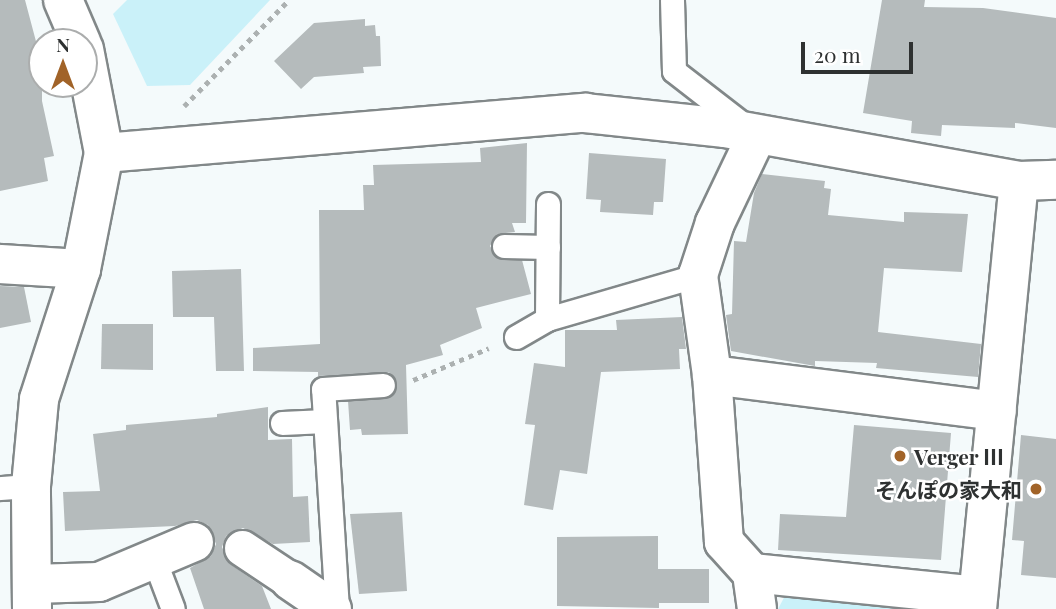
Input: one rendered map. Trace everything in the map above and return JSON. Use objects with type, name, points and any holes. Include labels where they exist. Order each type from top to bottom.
[{"type":"street","points":[[63,0],[75,28]]},
{"type":"street","points":[[93,98],[104,153],[81,269],[39,399],[15,487],[32,596],[99,582],[194,542]]},
{"type":"street","points":[[104,153],[585,113],[757,135],[1038,181],[997,411],[978,602],[755,591],[724,542],[712,375],[698,275],[715,223],[757,135]]},
{"type":"street","points":[[0,264],[81,269]]},
{"type":"street","points":[[712,375],[997,411]]},
{"type":"street","points":[[242,548],[335,609]]},
{"type":"lane","points":[[672,0],[674,71],[757,135]]},
{"type":"lane","points":[[547,319],[548,204]]},
{"type":"lane","points":[[504,246],[548,247]]},
{"type":"lane","points":[[516,337],[547,319],[698,275]]},
{"type":"lane","points":[[335,609],[323,389],[395,384]]},
{"type":"lane","points":[[282,423],[325,421]]},
{"type":"lane","points":[[154,559],[173,609]]},
{"type":"path","points":[[180,111],[289,0]]},
{"type":"path","points":[[395,384],[516,337]]},
{"type":"shaded area","points":[[127,0],[270,0],[190,85],[147,86],[113,14]]},
{"type":"shaded area","points":[[787,592],[949,609],[778,609]]},
{"type":"building","points":[[0,0],[25,0],[32,28],[28,28],[28,98],[42,98],[54,156],[44,158],[48,181],[0,191]]},
{"type":"building","points":[[882,0],[925,0],[924,7],[983,8],[1056,18],[1056,128],[1015,123],[1015,128],[942,125],[941,136],[911,133],[912,121],[863,113]]},
{"type":"building","points":[[365,19],[365,26],[375,25],[376,36],[380,36],[381,66],[363,67],[364,73],[314,77],[301,89],[274,61],[314,23]]},
{"type":"building","points":[[527,143],[526,223],[512,223],[515,232],[497,234],[490,246],[497,258],[522,260],[531,294],[476,308],[482,328],[440,345],[443,355],[406,365],[408,434],[362,435],[361,429],[350,430],[348,401],[391,396],[397,383],[389,372],[318,376],[318,372],[253,371],[253,348],[320,344],[319,210],[364,210],[363,185],[374,185],[373,165],[481,162],[480,148]]},
{"type":"building","points":[[589,153],[666,159],[663,202],[654,202],[653,215],[600,212],[601,200],[586,199]]},
{"type":"building","points":[[762,174],[825,181],[824,188],[831,189],[828,215],[904,222],[904,212],[968,214],[962,272],[884,268],[878,332],[981,344],[978,377],[876,368],[877,363],[815,361],[815,366],[731,351],[726,315],[732,314],[734,241],[746,242],[754,193]]},
{"type":"building","points":[[241,269],[244,371],[216,371],[214,317],[173,317],[172,271]]},
{"type":"building","points":[[0,286],[24,287],[31,322],[0,328]]},
{"type":"building","points":[[682,317],[686,349],[679,349],[680,369],[601,372],[587,474],[560,470],[553,510],[524,505],[535,425],[525,424],[534,363],[565,367],[565,330],[617,330],[616,320]]},
{"type":"building","points":[[102,324],[153,324],[153,370],[101,369]]},
{"type":"building","points":[[268,407],[268,440],[292,439],[293,497],[308,496],[310,542],[273,544],[243,528],[226,536],[222,547],[230,564],[262,586],[271,609],[204,609],[190,568],[211,556],[216,544],[208,525],[197,520],[175,526],[65,531],[63,492],[100,491],[93,434],[126,430],[126,425],[217,417],[217,414]]},
{"type":"building","points":[[854,425],[951,433],[941,560],[778,550],[780,514],[846,517]]},
{"type":"building","name":"そんぽの家大和","points":[[1021,435],[1056,439],[1056,578],[1021,575],[1024,541],[1012,540]]},
{"type":"building","points":[[402,512],[407,591],[359,594],[350,514]]},
{"type":"building","points":[[658,536],[658,569],[709,569],[709,603],[659,603],[659,608],[557,606],[557,537]]},
{"type":"place","name":"Verger Ⅲ","points":[[900,456]]},
{"type":"place","name":"そんぽの家大和","points":[[1036,489]]}]
